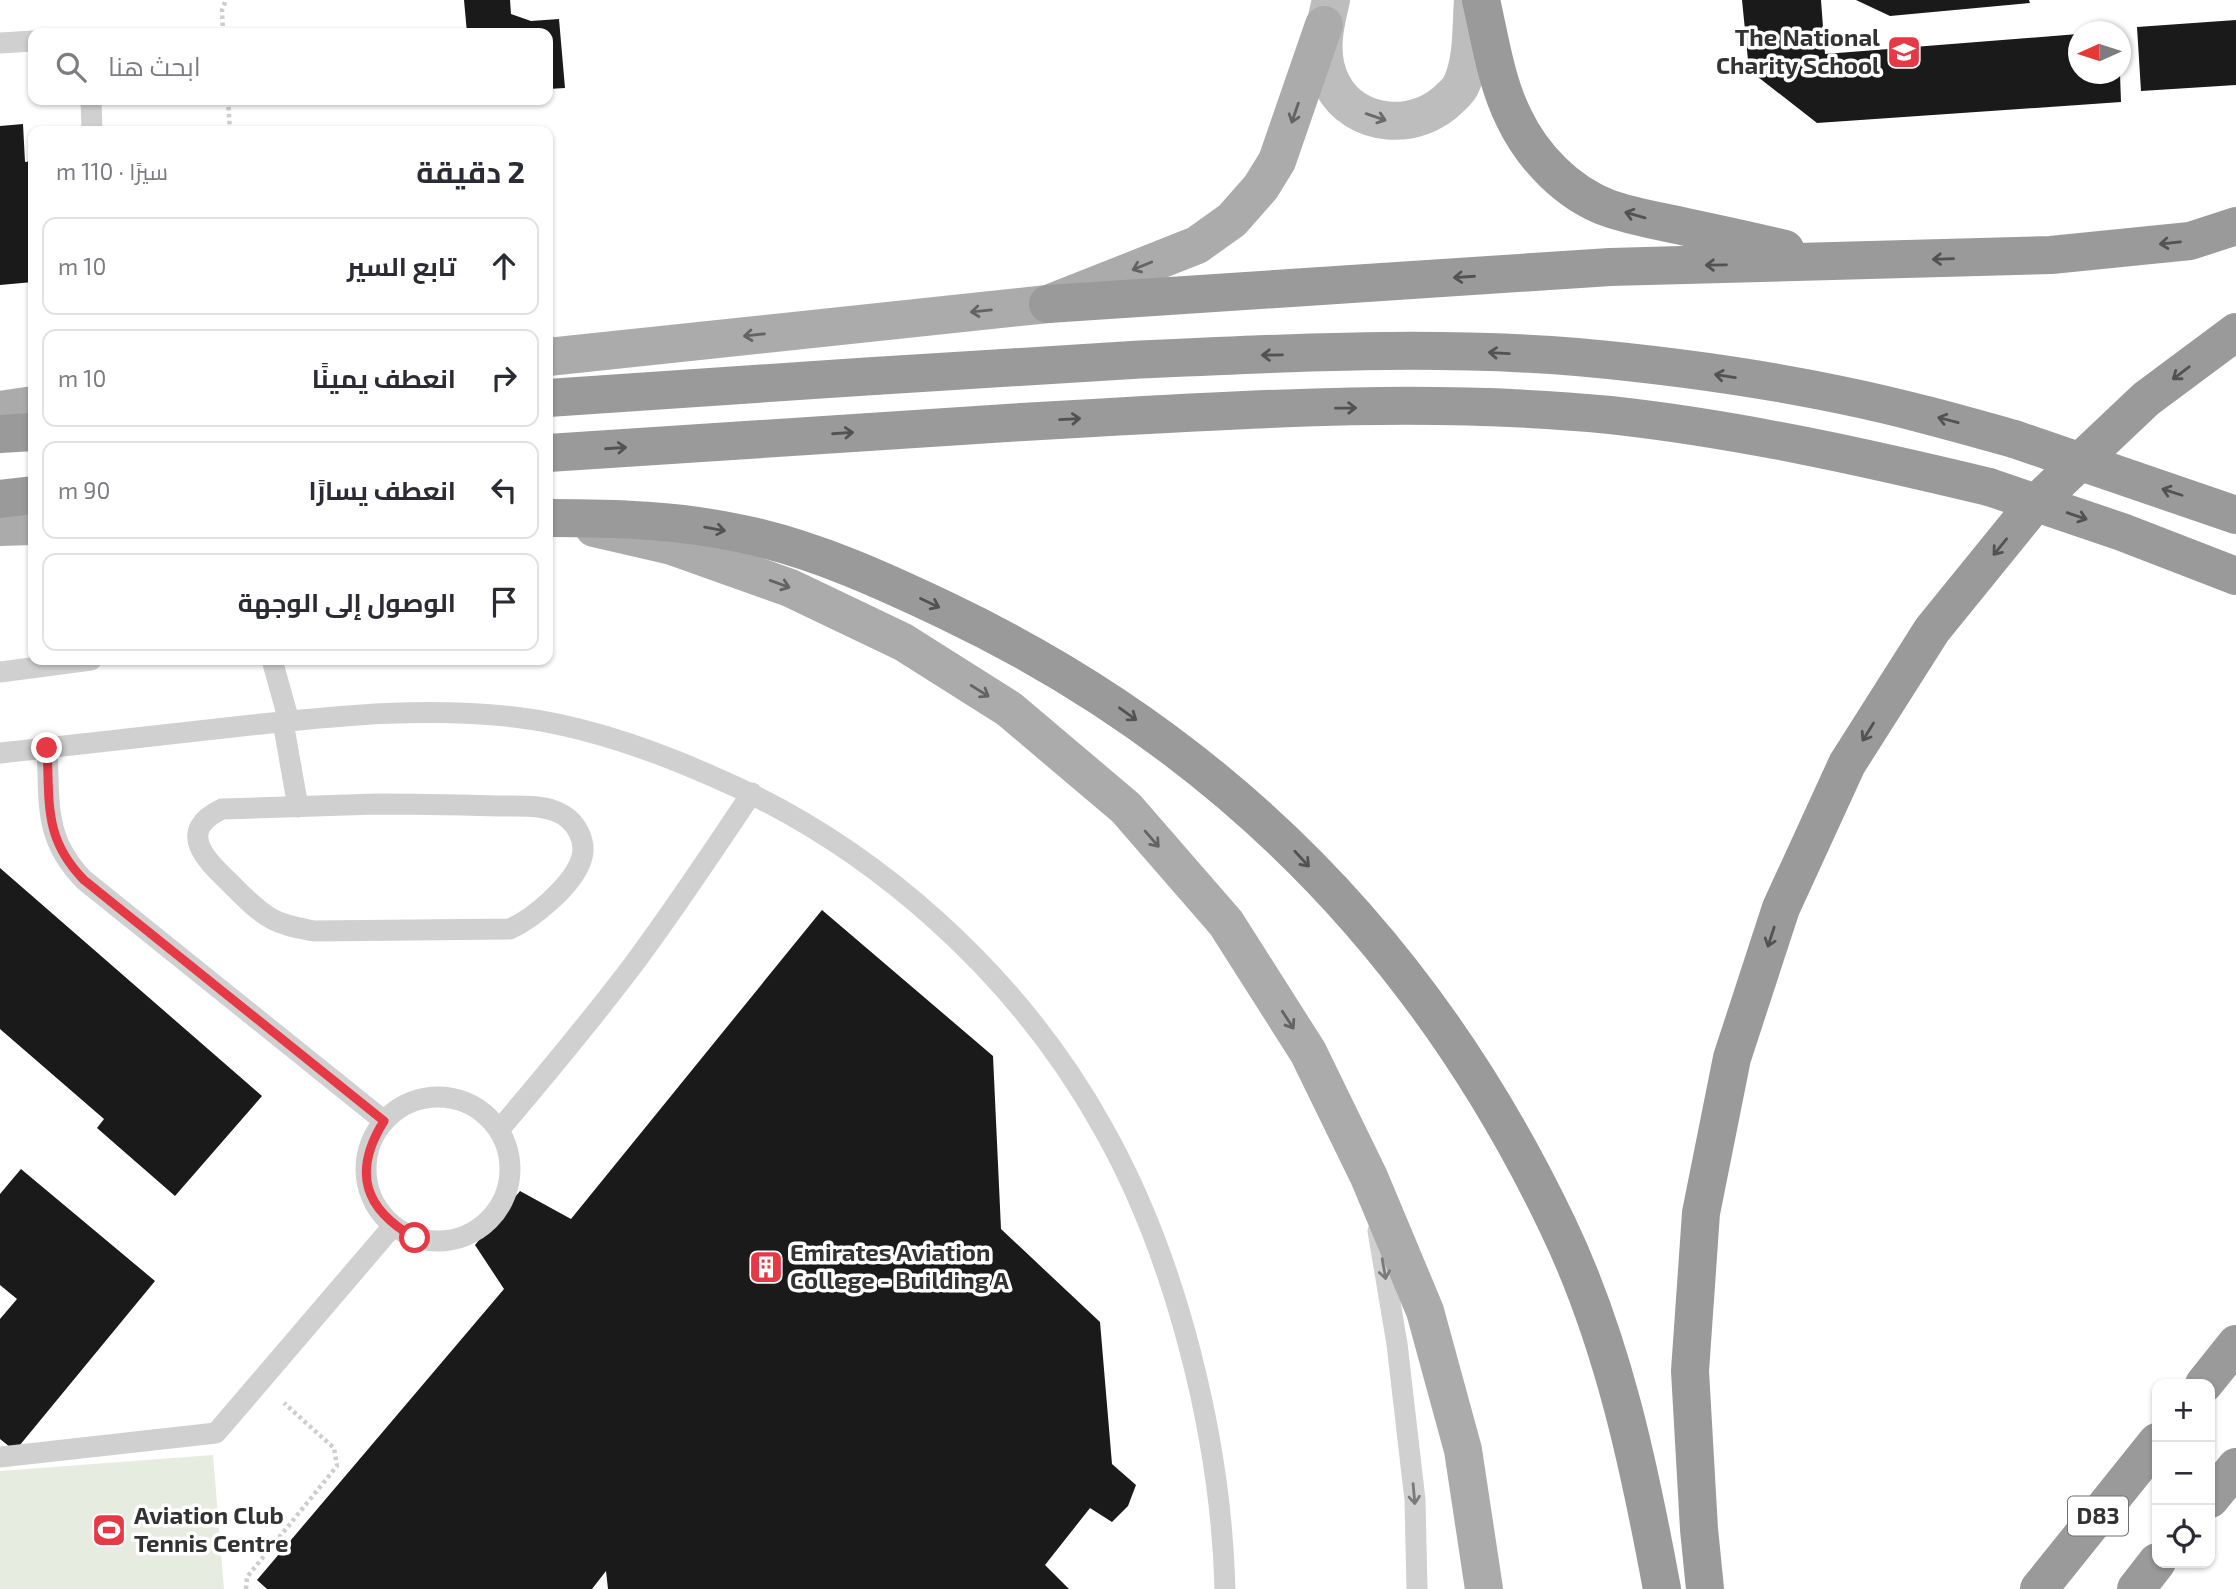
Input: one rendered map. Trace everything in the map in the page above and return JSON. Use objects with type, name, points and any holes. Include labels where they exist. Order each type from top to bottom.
[{"type":"highway","points":[[1481,0],[1502,89],[1513,116],[1526,142],[1545,164],[1573,189],[1606,207],[1642,218],[1845,262]]},
{"type":"highway","points":[[1048,304],[1610,267],[2051,256],[2190,241],[2236,226]]},
{"type":"highway","points":[[1705,1589],[1690,1371],[1701,1213],[1732,1058],[1781,908],[1847,764],[1932,630],[2031,508],[2146,399],[2236,332]]},
{"type":"highway","points":[[553,398],[1217,356],[1396,350],[1575,357],[1664,366],[1853,397],[2014,439],[2236,515]]},
{"type":"highway","points":[[553,453],[1224,410],[1481,407],[1609,415],[1737,432],[1864,457],[1989,487],[2123,532],[2236,576]]},
{"type":"highway","points":[[0,433],[28,432]]},
{"type":"highway","points":[[0,499],[28,496]]},
{"type":"highway","points":[[553,518],[615,518],[680,523],[744,534],[808,551],[905,591],[1010,641],[1110,701],[1205,770],[1292,848],[1372,933],[1443,1025],[1506,1124],[1559,1228],[1603,1337],[1635,1450],[1662,1589]]},
{"type":"highway","points":[[2208,1379],[2236,1344]]},
{"type":"highway","name":"D83","points":[[2039,1589],[2152,1448]]},
{"type":"highway","points":[[2215,1493],[2236,1467]]},
{"type":"highway","points":[[2136,1589],[2152,1568]]},
{"type":"main road","points":[[553,356],[1048,304],[1197,244],[1232,220],[1261,187],[1277,161],[1328,12]]},
{"type":"main road","points":[[0,411],[28,406]]},
{"type":"main road","points":[[553,519],[671,546],[790,588],[903,642],[1009,709],[1126,808],[1226,923],[1308,1052],[1369,1177],[1425,1311],[1463,1450],[1484,1589]]},
{"type":"main road","points":[[0,527],[28,526]]},
{"type":"street","points":[[1328,12],[1322,55],[1332,85],[1353,108],[1381,121],[1412,121],[1440,109],[1461,86],[1468,57],[1473,0]]},
{"type":"lane","points":[[0,43],[28,41]]},
{"type":"lane","points":[[91,105],[92,126]]},
{"type":"lane","points":[[0,672],[53,665]]},
{"type":"lane","points":[[273,665],[286,721],[298,807]]},
{"type":"lane","points":[[0,753],[352,714],[434,711],[517,717],[598,734],[677,761],[752,793],[837,842],[915,901],[986,969],[1049,1045],[1103,1127],[1146,1216],[1178,1305],[1201,1397],[1216,1490],[1224,1588]]},
{"type":"lane","points":[[47,748],[51,823],[57,844],[68,864],[384,1121]]},
{"type":"lane","points":[[499,1130],[567,1050],[632,967],[752,793]]},
{"type":"lane","points":[[458,804],[546,808],[568,817],[578,828],[583,843],[582,859],[576,873],[539,911],[526,922],[510,929],[314,931],[293,928],[273,920],[256,908],[207,861],[198,847],[198,831],[208,816],[222,809],[298,807],[458,804]]},
{"type":"lane","points":[[453,1098],[471,1105],[499,1130],[508,1154],[510,1179],[502,1203],[486,1223],[465,1237],[440,1242],[415,1238],[393,1226],[377,1209],[368,1187],[366,1164],[372,1141],[384,1121],[399,1109],[415,1100],[453,1098]]},
{"type":"lane","points":[[1369,1177],[1397,1345],[1415,1500],[1417,1589]]},
{"type":"lane","points":[[0,1457],[216,1433],[393,1226]]},
{"type":"path","points":[[223,28],[222,10],[226,0]]},
{"type":"path","points":[[228,105],[230,126]]},
{"type":"path","points":[[246,1589],[247,1577],[337,1466],[334,1448],[260,1381]]},
{"type":"shaded area","name":"Aviation Club Tennis Centre","points":[[213,1455],[224,1589],[0,1589],[0,1471]]},
{"type":"building","points":[[464,0],[510,0],[511,14],[531,21],[559,19],[565,88],[553,89],[553,28],[467,28]]},
{"type":"building","points":[[1742,0],[1821,0],[1825,54],[2068,35],[2068,84],[2120,84],[2121,102],[1817,123],[1749,70]]},
{"type":"building","points":[[1856,0],[2029,0],[2030,3],[1890,16]]},
{"type":"building","points":[[2236,20],[2236,85],[2141,91],[2137,27]]},
{"type":"building","points":[[23,124],[25,162],[28,162],[28,282],[0,285],[0,126]]},
{"type":"building","points":[[0,868],[262,1096],[175,1196],[97,1128],[104,1119],[0,1029]]},
{"type":"building","name":"Emirates Aviation College - Building A","points":[[822,910],[993,1056],[1001,1229],[1100,1322],[1112,1464],[1136,1485],[1128,1506],[1112,1522],[1090,1508],[1045,1565],[1069,1589],[608,1589],[606,1571],[592,1589],[267,1589],[257,1580],[504,1289],[475,1245],[520,1191],[571,1219]]},
{"type":"building","points":[[21,1169],[155,1281],[15,1451],[0,1439],[0,1319],[17,1299],[0,1285],[0,1194]]},
{"type":"place","name":"The National Charity School","points":[[1904,52]]},
{"type":"place","name":"Emirates Aviation College - Building A","points":[[766,1267]]},
{"type":"place","name":"Aviation Club Tennis Centre","points":[[109,1530]]},
{"type":"route","points":[[47,748],[51,823],[57,844],[68,864],[84,880],[384,1121],[372,1141],[366,1164],[368,1187],[377,1209],[393,1226],[415,1238]]}]
